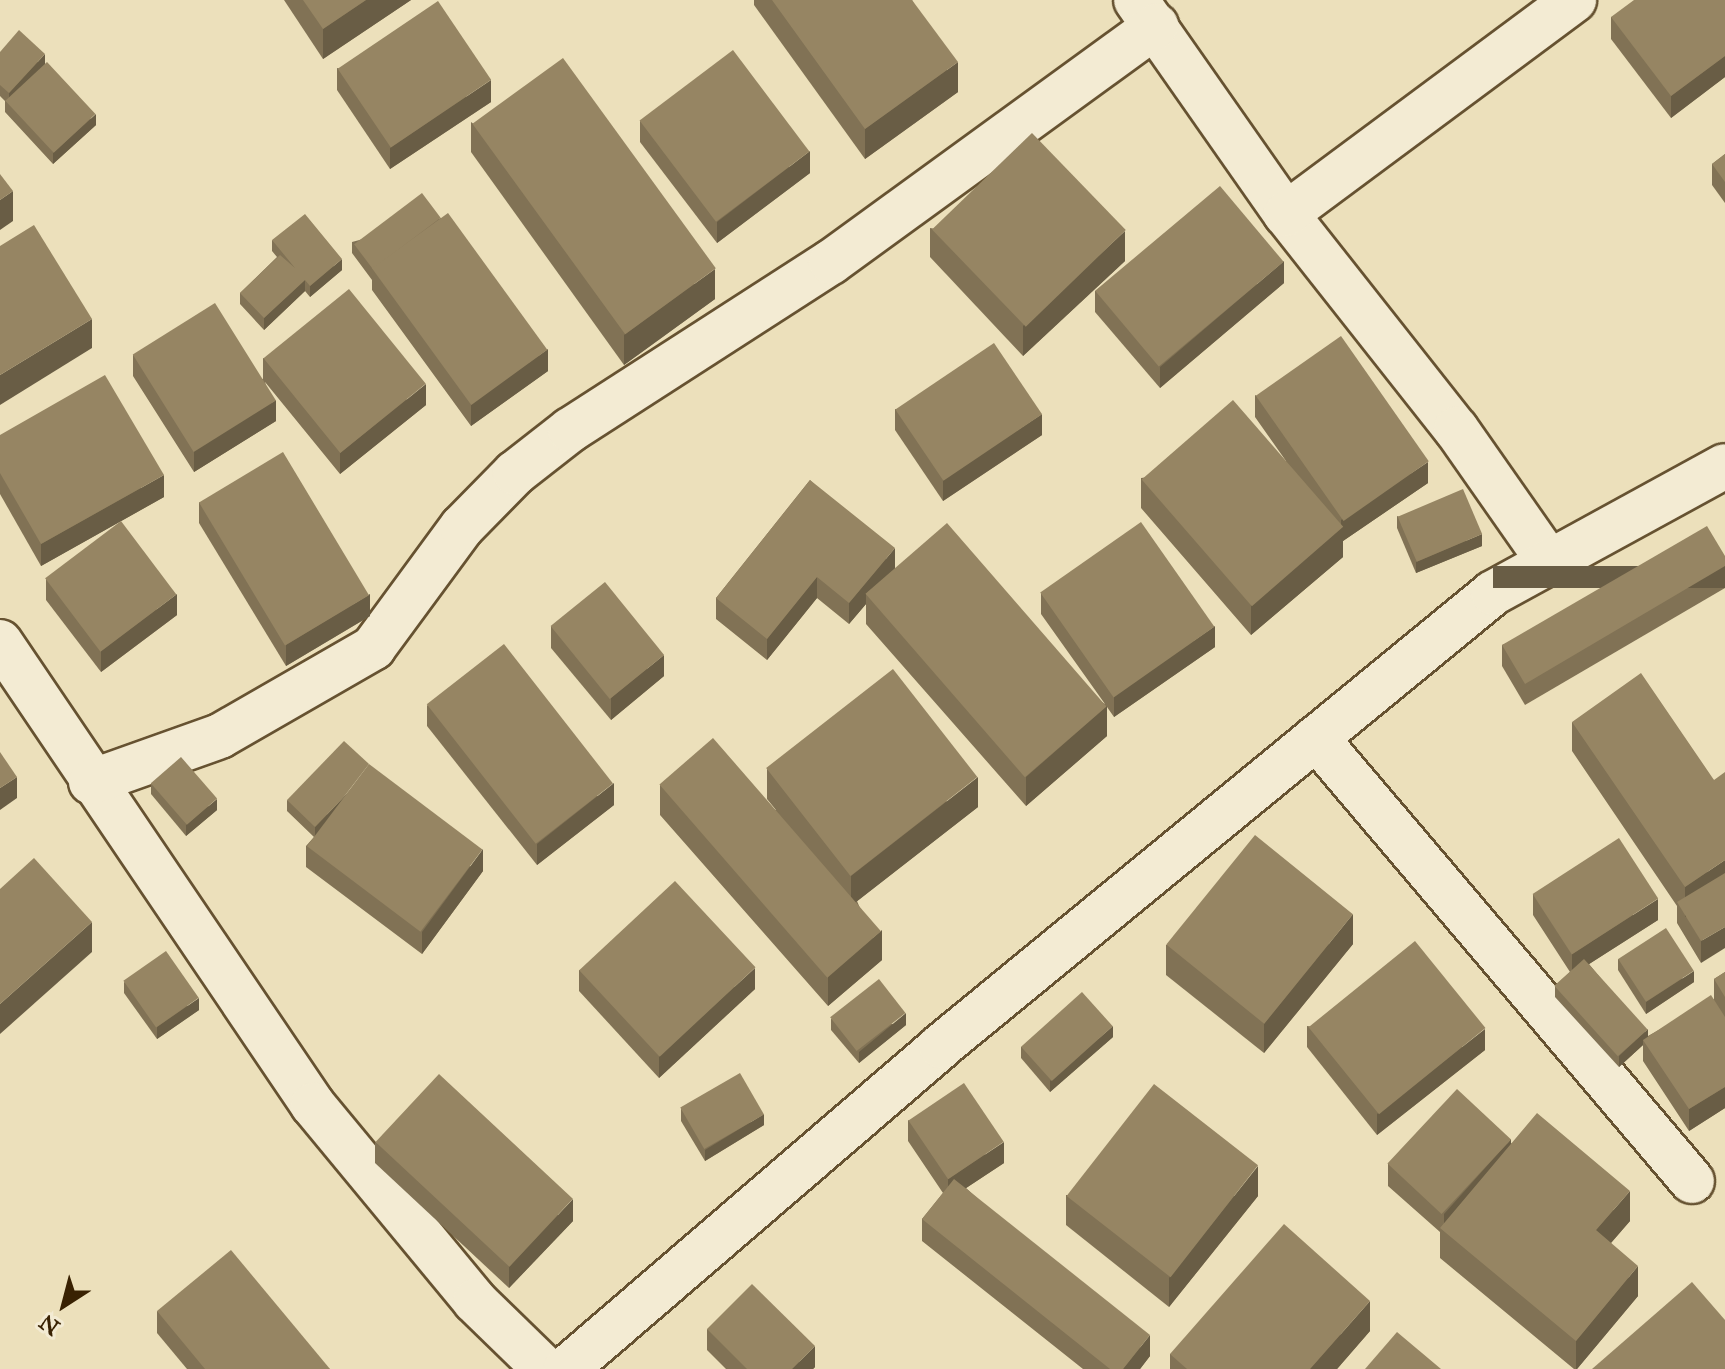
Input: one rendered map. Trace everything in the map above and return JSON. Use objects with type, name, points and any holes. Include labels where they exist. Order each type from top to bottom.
[{"type":"street","points":[[1286,214],[1574,0]]},
{"type":"street","points":[[91,782],[220,736],[373,648],[462,527],[515,473],[570,430],[831,262],[1146,13],[1286,214],[1472,449],[1550,563]]},
{"type":"street","points":[[566,1369],[941,1046],[1493,593],[1725,466]]},
{"type":"street","points":[[0,642],[91,782],[313,1105],[475,1301],[545,1369]]},
{"type":"street","points":[[1316,738],[1692,1181]]},
{"type":"building","points":[[303,0],[366,0],[323,29]]},
{"type":"building","points":[[772,0],[912,0],[958,62],[865,129]]},
{"type":"building","points":[[1634,0],[1725,0],[1725,56],[1671,96],[1611,17]]},
{"type":"building","points":[[438,1],[491,80],[391,147],[338,69]]},
{"type":"building","points":[[19,30],[45,54],[9,93],[0,85],[0,52]]},
{"type":"building","points":[[733,50],[809,151],[716,222],[640,120]]},
{"type":"building","points":[[563,58],[716,268],[625,334],[472,124]]},
{"type":"building","points":[[47,62],[95,114],[54,153],[5,101]]},
{"type":"building","points":[[1032,133],[1126,230],[1026,327],[932,230]]},
{"type":"building","points":[[1725,154],[1725,182],[1712,164]]},
{"type":"building","points":[[0,174],[13,191],[0,200]]},
{"type":"building","points":[[1220,186],[1284,262],[1159,367],[1095,291]]},
{"type":"building","points":[[422,193],[441,218],[373,269],[354,244]]},
{"type":"building","points":[[448,213],[547,350],[471,405],[372,268]]},
{"type":"building","points":[[305,214],[342,259],[310,286],[305,280],[264,318],[240,293],[280,255],[295,268],[272,240]]},
{"type":"building","points":[[34,225],[92,319],[0,375],[0,246]]},
{"type":"building","points":[[349,289],[426,384],[340,453],[264,358]]},
{"type":"building","points":[[215,303],[276,401],[194,452],[133,354]]},
{"type":"building","points":[[1341,336],[1429,461],[1344,521],[1256,396]]},
{"type":"building","points":[[994,343],[1042,414],[943,481],[895,410]]},
{"type":"building","points":[[105,375],[164,475],[41,544],[0,473],[0,435]]},
{"type":"building","points":[[1233,400],[1343,527],[1252,606],[1142,479]]},
{"type":"building","points":[[283,452],[369,595],[285,646],[199,502]]},
{"type":"building","points":[[810,480],[895,548],[849,603],[817,577],[767,639],[716,598]]},
{"type":"building","points":[[1463,489],[1482,534],[1417,562],[1398,517]]},
{"type":"building","points":[[121,521],[176,594],[100,652],[45,578]]},
{"type":"building","points":[[1141,522],[1214,627],[1114,697],[1040,593]]},
{"type":"building","points":[[947,523],[1106,706],[1025,777],[865,594]]},
{"type":"building","points":[[1707,526],[1725,556],[1725,566],[1525,684],[1502,645]]},
{"type":"building","points":[[605,582],[664,655],[610,699],[551,626]]},
{"type":"building","points":[[504,644],[613,783],[536,844],[427,704]]},
{"type":"building","points":[[893,669],[977,777],[850,876],[766,768]]},
{"type":"building","points":[[1641,673],[1714,780],[1725,772],[1725,860],[1685,887],[1572,722]]},
{"type":"building","points":[[713,738],[881,931],[827,978],[659,785]]},
{"type":"building","points":[[344,741],[369,764],[315,827],[287,800]]},
{"type":"building","points":[[0,752],[17,777],[0,788]]},
{"type":"building","points":[[181,757],[217,799],[187,825],[151,783]]},
{"type":"building","points":[[369,764],[482,849],[420,932],[307,846]]},
{"type":"building","points":[[1255,835],[1353,914],[1264,1024],[1166,945]]},
{"type":"building","points":[[1619,838],[1658,898],[1572,954],[1533,894]]},
{"type":"building","points":[[34,858],[92,922],[0,1004],[0,889]]},
{"type":"building","points":[[1725,873],[1725,927],[1701,941],[1677,902]]},
{"type":"building","points":[[675,881],[755,967],[660,1057],[579,970]]},
{"type":"building","points":[[1666,928],[1694,971],[1646,1002],[1618,959]]},
{"type":"building","points":[[1415,941],[1485,1028],[1379,1114],[1309,1027]]},
{"type":"building","points":[[166,951],[199,998],[156,1028],[123,981]]},
{"type":"building","points":[[1584,959],[1648,1030],[1618,1056],[1554,986]]},
{"type":"building","points":[[1725,972],[1725,997],[1714,979]]},
{"type":"building","points":[[879,979],[905,1013],[857,1051],[830,1017]]},
{"type":"building","points":[[1082,992],[1113,1026],[1052,1081],[1021,1047]]},
{"type":"building","points":[[1711,995],[1725,1017],[1725,1087],[1689,1109],[1643,1040]]},
{"type":"building","points":[[740,1073],[764,1115],[704,1149],[680,1108]]},
{"type":"building","points":[[439,1074],[573,1199],[509,1267],[376,1142]]},
{"type":"building","points":[[964,1083],[1004,1142],[948,1179],[908,1120]]},
{"type":"building","points":[[1154,1084],[1258,1165],[1171,1277],[1067,1196]]},
{"type":"building","points":[[1457,1089],[1511,1139],[1442,1214],[1387,1164]]},
{"type":"building","points":[[1537,1113],[1630,1191],[1596,1230],[1638,1266],[1576,1341],[1440,1228]]},
{"type":"building","points":[[954,1179],[1150,1335],[1123,1369],[1110,1369],[922,1219]]},
{"type":"building","points":[[1284,1224],[1370,1301],[1310,1369],[1187,1369],[1170,1354]]},
{"type":"building","points":[[231,1250],[330,1369],[205,1369],[157,1311]]},
{"type":"building","points":[[1692,1282],[1725,1320],[1725,1369],[1592,1369]]},
{"type":"building","points":[[752,1284],[815,1346],[792,1369],[747,1369],[707,1329]]},
{"type":"building","points":[[1397,1332],[1441,1369],[1365,1369]]}]
